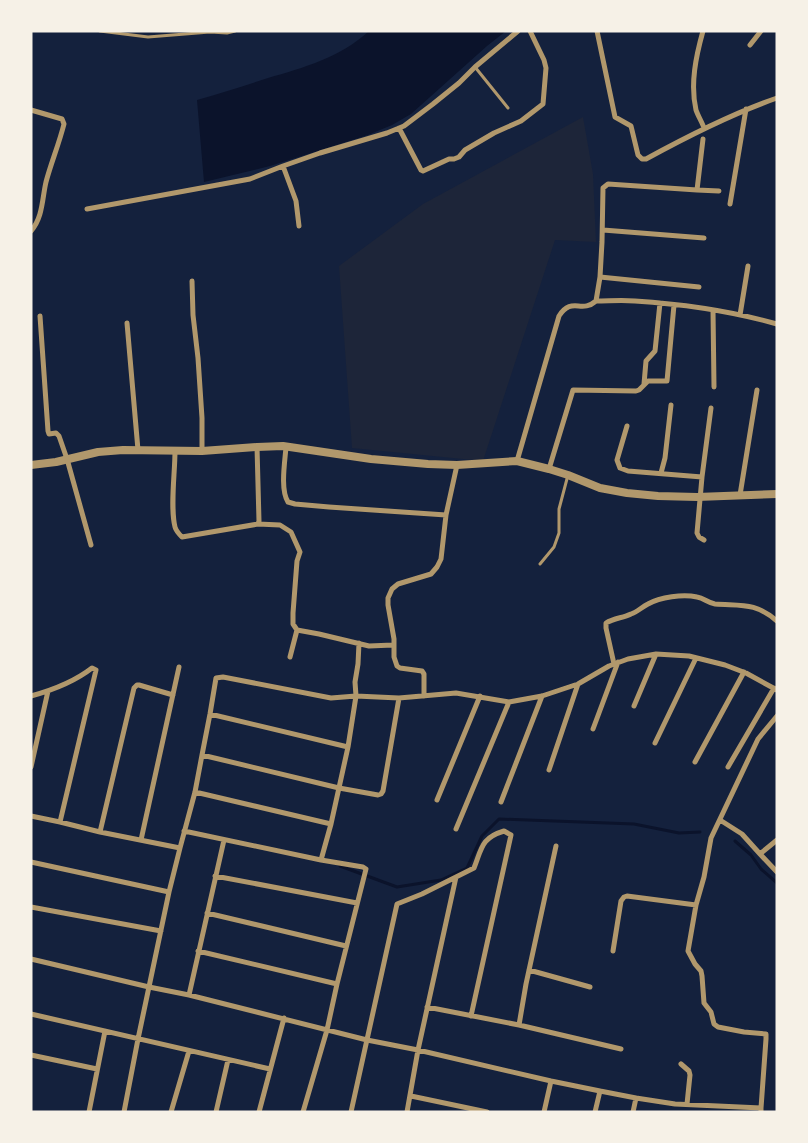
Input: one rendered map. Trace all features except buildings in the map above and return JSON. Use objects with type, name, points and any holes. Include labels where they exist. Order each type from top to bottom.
[{"type":"street","points":[[87,210],[250,180],[320,153],[400,128],[459,83],[518,31]]},
{"type":"street","points":[[400,128],[423,171],[449,159],[454,159],[494,133],[521,121],[543,104],[546,68],[530,31]]},
{"type":"street","points":[[597,31],[615,117],[630,126],[640,157],[646,158],[704,128],[746,109],[777,98]]},
{"type":"street","points":[[703,31],[693,89],[697,111],[704,128]]},
{"type":"street","points":[[750,45],[761,31]]},
{"type":"street","points":[[730,204],[746,109]]},
{"type":"street","points":[[31,110],[62,119],[64,124],[46,181],[40,214],[36,225],[31,231]]},
{"type":"street","points":[[697,190],[703,139]]},
{"type":"street","points":[[283,166],[296,202],[299,226]]},
{"type":"street","points":[[517,461],[559,316],[566,307],[587,307],[596,301],[600,277],[603,230],[603,188],[608,184],[719,191]]},
{"type":"street","points":[[603,230],[704,238]]},
{"type":"street","points":[[740,315],[748,266]]},
{"type":"street","points":[[600,277],[699,287]]},
{"type":"street","points":[[192,281],[202,418],[202,451]]},
{"type":"street","points":[[596,301],[660,303],[713,310],[777,324]]},
{"type":"street","points":[[644,385],[646,361],[655,351],[660,303]]},
{"type":"street","points":[[550,469],[573,390],[636,391],[648,381],[667,381],[674,305]]},
{"type":"street","points":[[713,310],[714,387]]},
{"type":"street","points":[[40,316],[48,431],[49,434],[56,433],[59,436],[91,546]]},
{"type":"street","points":[[126,324],[138,450]]},
{"type":"street","points":[[740,496],[757,390]]},
{"type":"street","points":[[661,473],[665,458],[671,405]]},
{"type":"street","points":[[704,540],[697,533],[711,408]]},
{"type":"street","points":[[627,426],[617,460],[620,468],[628,471],[702,477]]},
{"type":"street","points":[[257,446],[258,524]]},
{"type":"street","points":[[31,465],[56,462],[98,452],[122,450],[175,452],[257,446],[286,447],[394,461],[457,465],[517,461],[568,474],[600,488],[626,493],[671,497],[700,497],[740,496],[776,492]]},
{"type":"street","points":[[286,447],[284,490],[285,498],[288,502],[446,515]]},
{"type":"street","points":[[175,452],[173,505],[175,526],[182,537],[258,524],[280,525],[291,532],[300,552],[297,561],[292,624],[297,630],[369,646],[393,644]]},
{"type":"street","points":[[424,696],[424,674],[422,671],[397,666],[394,657],[394,639],[388,598],[392,589],[398,584],[431,574],[437,567],[441,559],[446,515],[457,465]]},
{"type":"street","points":[[593,728],[616,663],[606,628],[606,623],[610,620],[632,614],[649,603],[667,597],[700,597],[713,604],[748,606],[767,612],[777,621]]},
{"type":"street","points":[[290,657],[297,630]]},
{"type":"street","points":[[322,860],[348,747],[359,643]]},
{"type":"street","points":[[634,706],[656,654]]},
{"type":"street","points":[[124,1112],[169,892],[195,792],[216,678],[332,698],[355,694],[399,698],[456,693],[509,702],[542,696],[578,684],[628,658],[656,654],[689,656],[744,672],[776,689],[728,768]]},
{"type":"street","points":[[655,743],[696,658]]},
{"type":"street","points":[[141,840],[179,667]]},
{"type":"street","points":[[31,696],[48,691],[84,674],[92,668],[96,670],[60,822]]},
{"type":"street","points":[[695,762],[744,672]]},
{"type":"street","points":[[549,770],[578,684]]},
{"type":"street","points":[[100,832],[134,688],[139,685],[173,695]]},
{"type":"street","points":[[31,767],[48,691]]},
{"type":"street","points":[[437,800],[480,696]]},
{"type":"street","points":[[501,802],[542,696]]},
{"type":"street","points":[[202,755],[339,788],[378,795],[383,791],[399,698]]},
{"type":"street","points":[[456,829],[509,702]]},
{"type":"street","points":[[210,714],[348,747]]},
{"type":"street","points":[[31,959],[189,995],[367,1040],[551,1081],[675,1104],[761,1110],[766,1035],[718,1027],[713,1022],[711,1012],[704,1003],[701,971],[694,964],[688,950],[711,838],[758,740],[777,716]]},
{"type":"street","points":[[195,792],[331,824]]},
{"type":"street","points":[[31,816],[180,848]]},
{"type":"street","points":[[719,822],[742,834],[777,872]]},
{"type":"street","points":[[184,831],[365,868],[327,1030],[303,1112]]},
{"type":"street","points":[[351,1112],[398,903],[422,894],[474,868],[484,841],[496,833],[504,831],[511,835],[471,1016]]},
{"type":"street","points":[[189,995],[224,840]]},
{"type":"street","points":[[760,854],[777,840]]},
{"type":"street","points":[[519,1025],[556,846]]},
{"type":"street","points":[[31,862],[169,892]]},
{"type":"street","points":[[215,876],[356,903]]},
{"type":"street","points":[[407,1112],[418,1050],[456,877]]},
{"type":"street","points":[[613,951],[621,901],[624,897],[696,904]]},
{"type":"street","points":[[31,907],[161,930]]},
{"type":"street","points":[[207,913],[346,946]]},
{"type":"street","points":[[198,951],[337,984]]},
{"type":"street","points":[[529,970],[590,987]]},
{"type":"street","points":[[427,1007],[519,1025],[621,1049]]},
{"type":"street","points":[[31,1014],[270,1069]]},
{"type":"street","points":[[259,1112],[284,1018]]},
{"type":"street","points":[[89,1112],[105,1031]]},
{"type":"street","points":[[171,1112],[189,1051]]},
{"type":"street","points":[[31,1055],[97,1069]]},
{"type":"street","points":[[216,1112],[228,1060]]},
{"type":"street","points":[[681,1064],[690,1074],[687,1104]]},
{"type":"street","points":[[544,1112],[551,1081]]},
{"type":"street","points":[[595,1112],[600,1091]]},
{"type":"street","points":[[411,1096],[454,1109],[487,1112]]},
{"type":"street","points":[[633,1112],[636,1098]]},
{"type":"street","points":[[673,1112],[675,1104]]},
{"type":"lane","points":[[100,31],[148,37],[235,31]]},
{"type":"lane","points":[[475,67],[508,108]]},
{"type":"lane","points":[[540,564],[554,547],[559,533],[559,509],[568,474]]},
{"type":"shaded area","points":[[369,31],[506,31],[411,114],[392,125],[368,135],[270,166],[204,182],[197,100],[295,70],[334,55]]},
{"type":"shaded area","points":[[583,117],[593,174],[596,242],[555,240],[483,461],[352,448],[339,266],[423,204]]},
{"type":"waterway","points":[[340,866],[397,887],[441,880],[467,868],[482,836],[499,819],[634,824],[679,833],[700,832]]},
{"type":"waterway","points":[[735,841],[777,883]]}]
